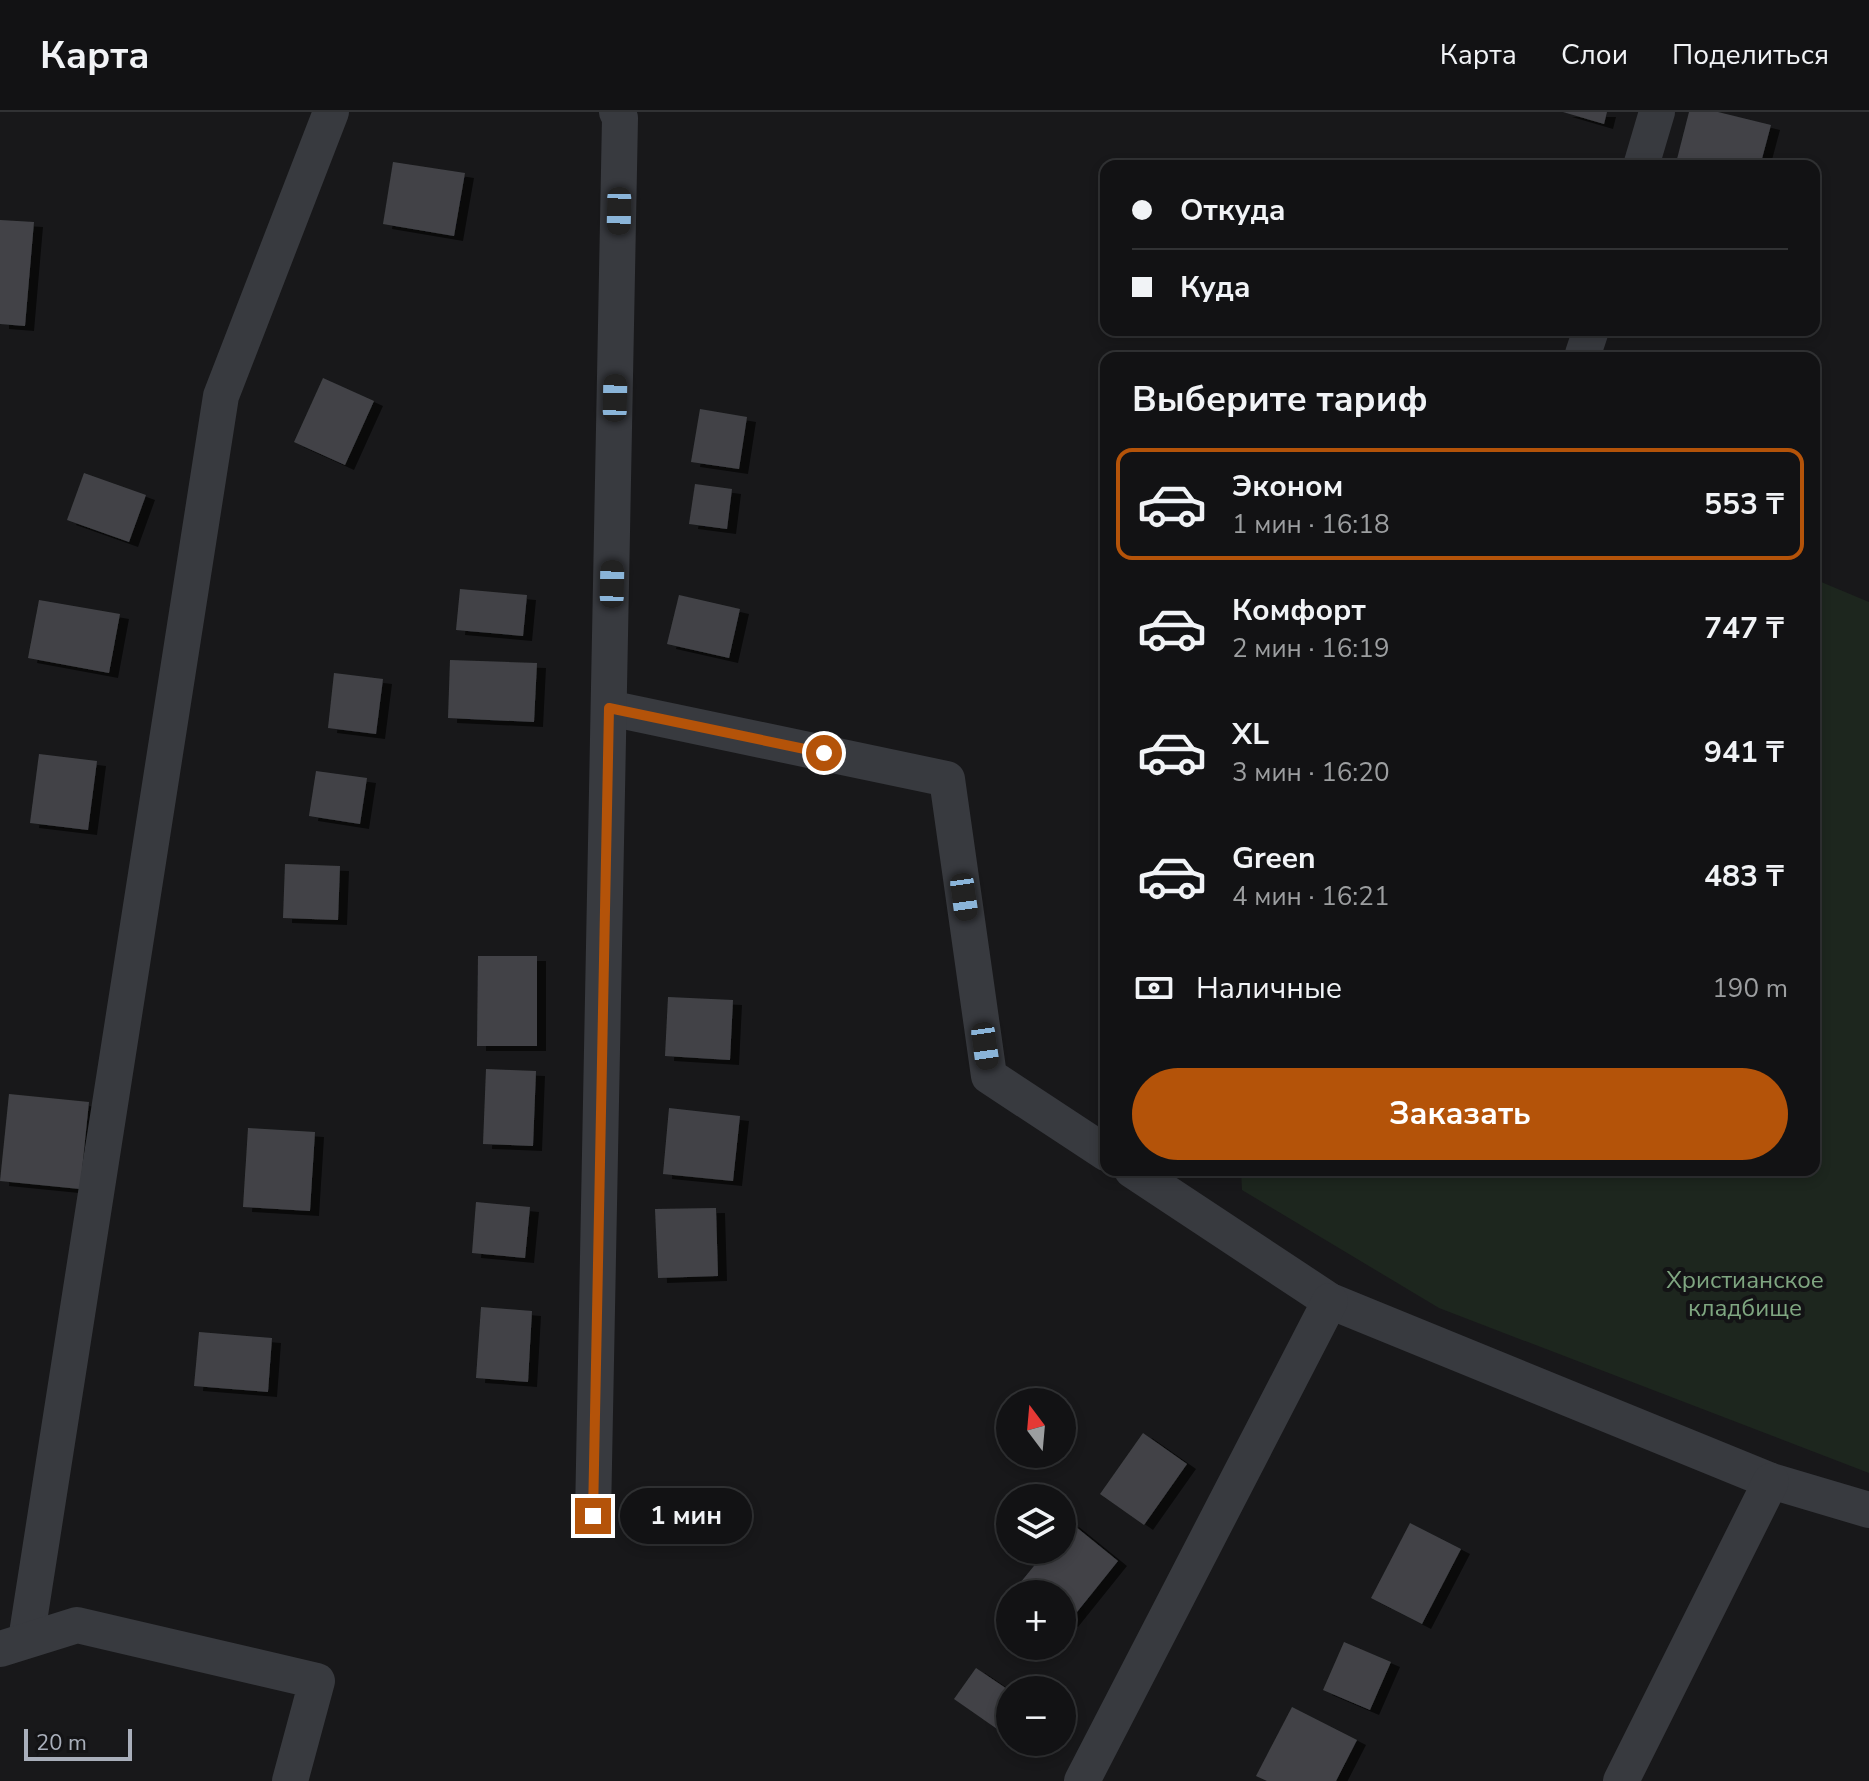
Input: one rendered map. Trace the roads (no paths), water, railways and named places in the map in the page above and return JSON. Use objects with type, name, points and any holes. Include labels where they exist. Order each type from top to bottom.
[{"type":"street","points":[[290,1781],[317,1681],[77,1625],[13,1644],[221,396],[331,112]]},
{"type":"street","points":[[593,1516],[620,118],[617,112]]},
{"type":"street","points":[[1643,160],[1657,112]]},
{"type":"street","points":[[609,708],[947,779],[989,1076],[1100,1149]]},
{"type":"street","points":[[1141,1176],[1330,1301],[1771,1481],[1869,1510]]},
{"type":"street","points":[[1082,1781],[1330,1301]]},
{"type":"street","points":[[1621,1781],[1771,1481]]},
{"type":"park label","name":"Христианское кладбище","points":[[1745,1294]]}]
